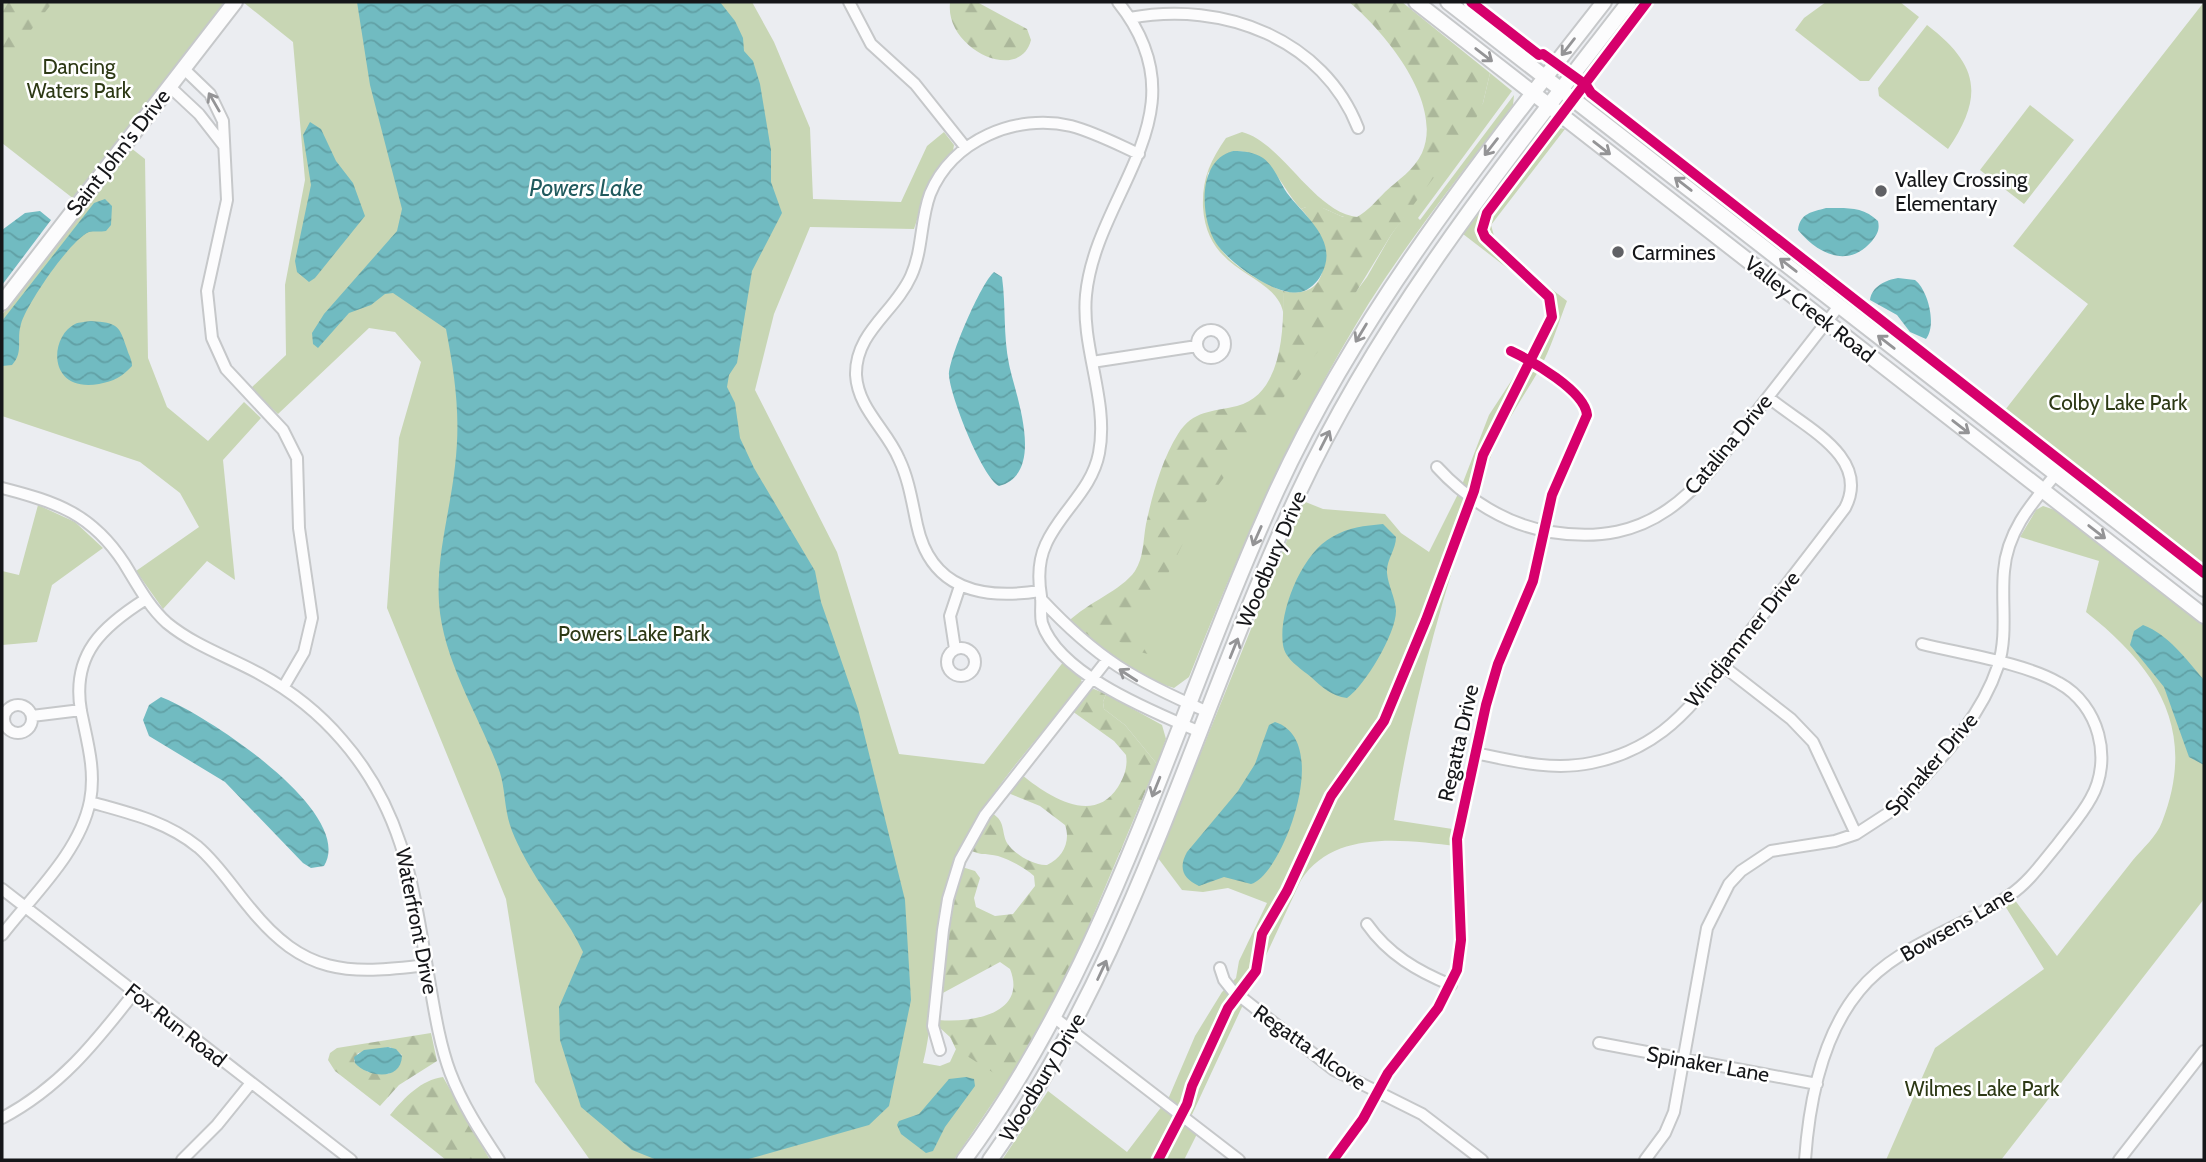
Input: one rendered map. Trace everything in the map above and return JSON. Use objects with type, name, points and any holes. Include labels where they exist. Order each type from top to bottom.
[{"type":"main road","name":"Saint John's Drive","points":[[2,303],[235,2]]},
{"type":"main road","name":"Valley Creek Road","points":[[1416,2],[2204,616]]},
{"type":"main road","name":"Valley Creek Road","points":[[1448,2],[2204,589]]},
{"type":"main road","name":"Woodbury Drive","points":[[964,1160],[1013,1089],[1055,1018],[1105,915],[1278,489],[1334,379],[1411,256],[1604,2]]},
{"type":"main road","name":"Woodbury Drive","points":[[990,1160],[1029,1102],[1071,1031],[1122,928],[1288,516],[1343,405],[1424,272],[1629,2]]},
{"type":"street","points":[[849,2],[868,41],[918,87],[966,148]]},
{"type":"street","points":[[1118,2],[1130,18],[1143,46],[1151,82],[1149,121],[1139,154],[1090,273],[1085,311],[1101,424],[1099,455],[1087,485],[1046,544],[1039,570],[1041,619],[1049,636],[1065,654],[1093,677],[1130,702],[1200,732]]},
{"type":"street","points":[[1130,18],[1155,7],[1183,2]]},
{"type":"street","points":[[1234,9],[1270,23],[1312,54],[1341,91],[1358,128]]},
{"type":"street","points":[[183,68],[210,94],[223,121],[227,200],[209,275],[209,323],[226,369],[283,430],[294,451],[299,472],[299,528],[312,618],[304,652],[284,688]]},
{"type":"street","points":[[169,86],[199,114],[225,146]]},
{"type":"street","points":[[1041,595],[1003,596],[960,586],[935,565],[916,524],[905,472],[890,440],[863,402],[856,376],[858,361],[867,334],[903,293],[912,275],[924,212],[935,183],[966,148],[1007,128],[1043,122],[1079,128],[1139,154]]},
{"type":"street","name":"Catalina Drive","points":[[1437,467],[1471,498],[1509,519],[1543,531],[1604,534],[1621,531],[1658,517],[1695,490],[1839,306]]},
{"type":"street","points":[[1091,362],[1197,346]]},
{"type":"street","name":"Regatta Drive","points":[[1333,1160],[1451,985],[1460,956],[1457,839],[1492,680],[1527,598],[1552,495],[1587,415],[1586,406],[1531,361],[1511,351]]},
{"type":"street","name":"Windjammer Drive","points":[[1475,753],[1546,766],[1568,766],[1607,760],[1646,743],[1663,731],[1723,666],[1845,508],[1853,490],[1853,479],[1845,458],[1768,397]]},
{"type":"street","name":"Spinaker Drive","points":[[1645,1160],[1665,1133],[1674,1112],[1707,928],[1720,896],[1741,871],[1771,851],[1835,841],[1856,834],[1896,808],[1969,726],[1981,706],[1999,663],[2004,631],[2007,551],[2018,526],[2056,474]]},
{"type":"street","name":"Waterfront Drive","points":[[2,488],[53,502],[82,517],[109,543],[146,599],[162,618],[186,638],[284,688],[310,707],[360,760],[386,806],[405,849],[435,1017],[450,1072],[474,1121],[499,1160]]},
{"type":"street","points":[[954,649],[950,616],[960,586]]},
{"type":"street","points":[[1041,595],[1066,627],[1107,660],[1142,683],[1208,712]]},
{"type":"street","points":[[2,935],[74,841],[90,802],[92,761],[81,710],[81,677],[85,660],[94,641],[108,624],[146,599]]},
{"type":"street","name":"Bowsens Lane","points":[[1805,1160],[1817,1084],[1833,1032],[1864,985],[1905,954],[1996,905],[2019,888],[2037,871],[2092,797],[2101,769],[2099,737],[2085,705],[2060,683],[1999,663],[1922,644]]},
{"type":"street","points":[[940,1050],[933,1026],[944,918],[957,866],[985,815],[1107,660]]},
{"type":"street","points":[[1723,666],[1802,728],[1813,742],[1856,834]]},
{"type":"street","points":[[32,716],[81,710]]},
{"type":"street","points":[[90,802],[149,819],[185,837],[201,849],[264,925],[298,952],[320,963],[370,972],[426,965]]},
{"type":"street","name":"Fox Run Road","points":[[2,889],[351,1160]]},
{"type":"street","points":[[1367,924],[1381,943],[1404,961],[1451,985]]},
{"type":"street","name":"Regatta Alcove","points":[[1220,968],[1224,980],[1238,995],[1314,1056],[1376,1093]]},
{"type":"street","points":[[2,1118],[37,1098],[66,1074],[134,993]]},
{"type":"street","points":[[1055,1018],[1238,1160]]},
{"type":"street","name":"Spinaker Lane","points":[[1599,1043],[1817,1084]]},
{"type":"street","points":[[2119,1160],[2204,1051]]},
{"type":"street","points":[[182,1160],[217,1125],[251,1083]]},
{"type":"street","points":[[1376,1093],[1422,1114],[1482,1160]]},
{"type":"green space","name":"Dancing Waters Park","points":[[2,2],[235,2],[79,203],[2,143]]},
{"type":"green space","points":[[2,2],[53,2],[2,67]]},
{"type":"green space","name":"Powers Lake","points":[[243,2],[752,2],[774,42],[810,128],[813,199],[901,202],[927,146],[944,132],[954,145],[953,151],[929,183],[914,229],[810,227],[774,314],[755,390],[837,552],[899,754],[984,764],[1064,661],[1082,678],[1080,686],[1018,762],[980,815],[951,873],[942,904],[930,1024],[923,1063],[940,1066],[950,1062],[956,1049],[950,1037],[1022,1059],[954,1160],[590,1160],[535,1082],[506,899],[387,608],[399,438],[421,362],[395,332],[369,328],[278,414],[250,389],[286,355],[285,285],[305,180],[293,42]]},
{"type":"green space","points":[[977,2],[1027,29],[1031,40],[1024,53],[1013,59],[999,60],[971,47],[959,34],[952,20],[950,3]]},
{"type":"green space","points":[[1349,2],[1402,2],[1490,73],[1483,103],[1473,125],[1391,235],[1328,338],[1199,511],[1164,582],[1127,622],[1103,635],[1095,644],[1068,622],[1121,585],[1138,566],[1158,478],[1178,434],[1197,416],[1237,406],[1252,399],[1264,388],[1278,358],[1283,322],[1283,291],[1301,292],[1314,286],[1321,277],[1322,249],[1310,220],[1301,209],[1314,204],[1343,217],[1357,217],[1410,170],[1422,153],[1427,133],[1425,113],[1418,91],[1394,50]]},
{"type":"green space","points":[[1826,2],[1900,2],[1919,17],[1869,81],[1860,81],[1795,30],[1804,18]]},
{"type":"green space","name":"Colby Lake Park","points":[[2204,2],[2204,579],[1998,419],[2088,304],[2013,246]]},
{"type":"green space","points":[[1927,25],[1957,53],[1966,67],[1970,81],[1968,112],[1948,149],[1879,96],[1878,88]]},
{"type":"green space","points":[[1490,73],[1512,91],[1418,218],[1420,220],[1514,95],[1513,105],[1403,252],[1342,348],[1271,486],[1189,677],[1174,688],[1145,679],[1094,643],[1367,277],[1391,235],[1483,103]]},
{"type":"green space","points":[[2030,105],[2074,140],[2024,204],[1980,170]]},
{"type":"green space","points":[[1553,127],[1565,129],[1491,225],[1497,247],[1567,301],[1543,362],[1493,451],[1458,551],[1421,685],[1394,820],[1459,830],[1457,846],[1393,841],[1351,845],[1332,852],[1315,864],[1301,880],[1189,1121],[1199,1130],[1184,1160],[1002,1160],[1048,1091],[1127,1152],[1169,1097],[1195,1036],[1222,992],[1236,978],[1239,961],[1267,903],[1228,888],[1203,892],[1182,890],[1158,858],[1303,501],[1323,509],[1385,514],[1401,533],[1429,552],[1460,490],[1489,415],[1519,369],[1545,315],[1546,304],[1541,294],[1463,234],[1541,133]]},
{"type":"green space","points":[[1242,132],[1257,138],[1271,149],[1327,203],[1342,213],[1358,217],[1344,217],[1317,207],[1301,209],[1273,171],[1257,156],[1246,152],[1233,151],[1208,173],[1209,211],[1216,241],[1240,268],[1283,291],[1284,317],[1279,302],[1270,290],[1229,261],[1217,248],[1207,230],[1203,197],[1208,171],[1226,138]]},
{"type":"green space","points":[[131,148],[145,159],[148,358],[167,407],[208,441],[244,402],[261,418],[223,460],[235,580],[207,561],[163,609],[136,571],[199,527],[180,493],[140,462],[2,416],[2,315]]},
{"type":"green space","points":[[38,505],[75,522],[103,548],[52,585],[37,642],[2,645],[2,571],[19,575]]},
{"type":"green space","name":"Wilmes Lake Park","points":[[2043,506],[2055,510],[2204,625],[2204,899],[2001,1160],[1886,1160],[1935,1048],[2044,969],[2002,901],[2011,895],[2057,956],[2157,832],[2172,789],[2175,758],[2172,730],[2164,704],[2151,679],[2133,656],[2086,612],[2099,561],[2020,537],[2036,510]]},
{"type":"green space","points":[[1128,630],[1148,644],[1148,654],[1132,650],[1114,638],[1113,635]]},
{"type":"green space","points":[[1094,689],[1106,694],[1104,709],[1125,725],[1157,764],[1069,973],[1008,1082],[956,1049],[951,1038],[939,1027],[939,1020],[980,1017],[1004,1006],[1011,996],[1013,984],[1010,969],[1000,962],[941,994],[950,909],[962,867],[975,871],[980,878],[974,898],[976,907],[995,916],[1013,914],[1035,886],[1034,876],[1017,864],[998,856],[970,850],[992,813],[1001,823],[1010,847],[1030,861],[1047,865],[1057,858],[1064,848],[1067,837],[1065,825],[1040,806],[1008,793],[1022,775],[1057,798],[1083,806],[1096,805],[1108,799],[1118,787],[1125,772],[1126,755],[1114,741],[1072,711],[1089,690]]},
{"type":"green space","points":[[1106,694],[1162,725],[1166,739],[1157,764],[1125,725],[1104,709]]},
{"type":"green space","points":[[431,1033],[437,1061],[399,1085],[380,1106],[335,1071],[328,1060],[330,1053],[337,1048]],"holes":[[[390,1047],[402,1055],[389,1074],[368,1072],[354,1061],[358,1053]]]},
{"type":"green space","points":[[443,1077],[490,1160],[446,1160],[390,1115],[421,1086]]},
{"type":"water","name":"Powers Lake","points":[[357,2],[720,2],[735,21],[743,38],[744,51],[753,61],[760,84],[771,150],[771,182],[782,213],[752,271],[737,363],[729,375],[727,387],[735,403],[740,438],[754,468],[815,571],[821,602],[858,709],[905,900],[911,1000],[889,1106],[869,1125],[745,1160],[657,1160],[632,1150],[581,1107],[560,1040],[559,1007],[583,952],[543,889],[513,834],[500,773],[454,666],[442,624],[439,603],[441,551],[455,466],[457,430],[454,380],[446,329],[393,293],[385,294],[371,305],[349,313],[318,348],[313,344],[312,333],[324,314],[397,231],[402,209],[370,85]]},
{"type":"water","points":[[310,122],[321,129],[336,161],[353,183],[365,216],[309,282],[297,272],[295,261],[311,185],[303,135]]},
{"type":"water","points":[[1233,151],[1252,153],[1267,162],[1287,193],[1318,230],[1326,251],[1326,263],[1319,278],[1307,290],[1291,292],[1267,284],[1242,269],[1216,243],[1207,219],[1205,191],[1213,166],[1221,157]]},
{"type":"water","points":[[105,199],[112,206],[111,225],[106,231],[89,232],[81,237],[60,260],[21,324],[16,360],[12,365],[2,366],[2,321],[94,203]]},
{"type":"water","points":[[1826,208],[1854,209],[1872,216],[1878,221],[1877,234],[1863,250],[1853,254],[1843,256],[1824,251],[1798,230],[1804,217]]},
{"type":"water","points":[[40,211],[51,220],[2,285],[2,230],[25,213]]},
{"type":"water","points":[[994,272],[1002,277],[1007,353],[1021,412],[1025,450],[1022,466],[1013,478],[999,486],[984,468],[968,435],[949,375],[954,353],[967,321],[981,290]]},
{"type":"water","points":[[1898,278],[1915,280],[1924,291],[1931,317],[1926,339],[1910,332],[1897,315],[1870,300],[1880,284]]},
{"type":"water","points":[[91,321],[112,324],[119,330],[132,366],[113,380],[82,385],[70,380],[62,372],[57,351],[66,331],[77,323]]},
{"type":"water","points":[[1383,524],[1396,537],[1387,573],[1396,610],[1395,620],[1371,671],[1354,692],[1347,698],[1341,697],[1323,688],[1287,655],[1282,632],[1284,616],[1294,585],[1311,556],[1321,545],[1344,531]]},
{"type":"water","points":[[2143,625],[2169,641],[2204,680],[2204,765],[2189,757],[2164,687],[2130,645],[2134,631]]},
{"type":"water","points":[[161,697],[181,706],[239,743],[298,793],[318,819],[328,844],[324,866],[311,868],[303,863],[225,782],[149,736],[143,720],[149,705]]},
{"type":"water","points":[[1275,722],[1292,734],[1301,754],[1301,780],[1287,835],[1263,876],[1251,884],[1224,877],[1199,886],[1186,876],[1184,858],[1238,791],[1255,764],[1269,725]]},
{"type":"water","points":[[388,1047],[396,1049],[402,1056],[396,1070],[390,1073],[375,1074],[355,1063],[354,1057],[364,1050]]},
{"type":"water","points":[[949,1079],[974,1079],[975,1086],[945,1127],[933,1151],[926,1153],[901,1134],[897,1125],[899,1121],[919,1114]]},
{"type":"cycle path","points":[[1471,2],[1539,55],[1543,54],[1586,85],[1591,93],[2204,573]]},
{"type":"cycle path","points":[[1158,1160],[1187,1104],[1192,1086],[1228,1008],[1256,971],[1262,934],[1287,891],[1331,796],[1384,721],[1426,620],[1474,491],[1483,455],[1552,317],[1549,297],[1485,237],[1482,230],[1487,213],[1647,2]]},
{"type":"cycle path","points":[[1333,1160],[1363,1119],[1388,1073],[1438,1008],[1457,970],[1461,940],[1457,839],[1486,705],[1498,664],[1533,581],[1552,495],[1587,415],[1584,406],[1568,387],[1544,369],[1511,351]]},
{"type":"place","name":"Valley Crossing Elementary","points":[[1881,191]]},
{"type":"place","name":"Carmines","points":[[1618,252]]},
{"type":"park label","name":"Powers Lake Park","points":[[634,633]]}]
